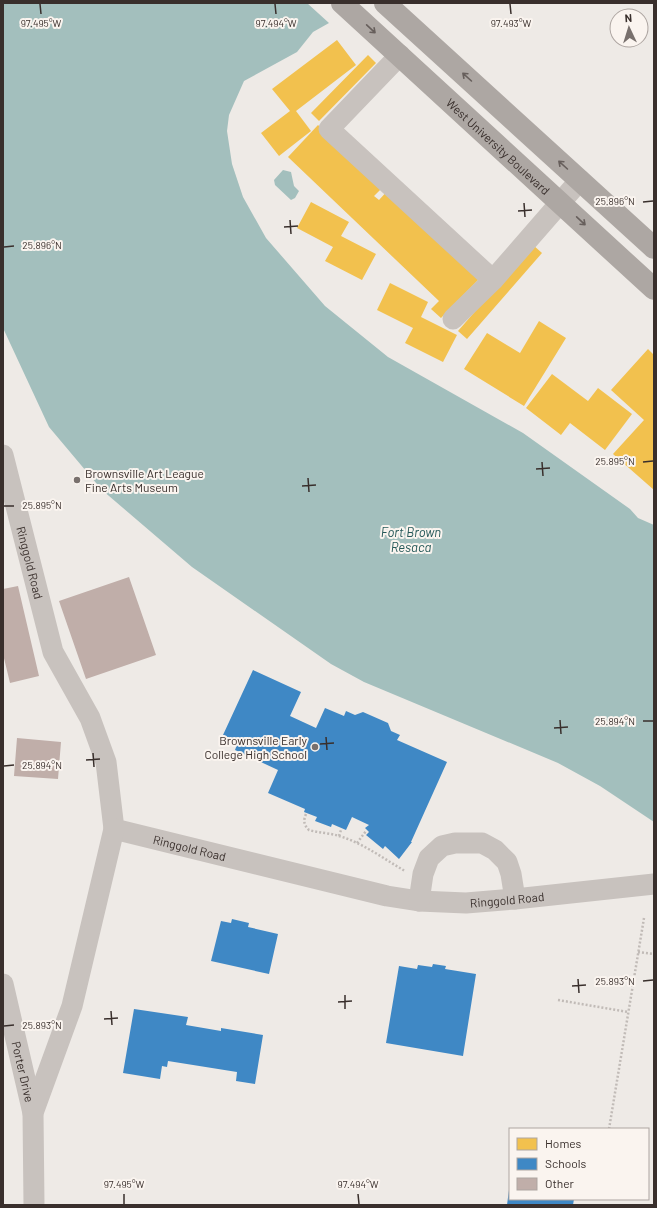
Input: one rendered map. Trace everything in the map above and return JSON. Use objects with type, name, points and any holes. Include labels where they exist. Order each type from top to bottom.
[{"type":"main road","name":"West University Boulevard","points":[[342,3],[654,289]]},
{"type":"main road","points":[[385,3],[654,248]]},
{"type":"street","points":[[400,55],[329,129],[492,280]]},
{"type":"street","points":[[453,319],[492,280],[580,180]]},
{"type":"street","name":"Ringgold Road","points":[[3,454],[53,652],[90,718],[106,762],[114,829],[387,896],[419,901],[466,903],[654,884]]},
{"type":"street","points":[[34,1205],[33,1113],[72,1006],[114,829]]},
{"type":"street","points":[[419,901],[423,874],[429,858],[442,846],[455,843],[482,843],[495,850],[507,862],[511,874],[515,899]]},
{"type":"street","name":"Porter Drive","points":[[3,984],[33,1113]]},
{"type":"path","points":[[306,814],[304,822],[309,830],[338,836],[357,843],[409,874]]},
{"type":"path","points":[[338,836],[341,830]]},
{"type":"path","points":[[357,843],[366,831]]},
{"type":"path","points":[[609,1128],[644,918]]},
{"type":"path","points":[[638,952],[654,954]]},
{"type":"path","points":[[558,1000],[628,1012]]},
{"type":"water","name":"Fort Brown Resaca","points":[[3,3],[307,3],[329,23],[313,32],[297,52],[244,81],[229,115],[227,131],[232,164],[243,197],[266,238],[325,306],[388,357],[523,433],[630,509],[638,518],[654,525],[654,822],[600,786],[558,763],[364,682],[331,664],[192,567],[102,490],[49,427],[3,328]]},
{"type":"water","points":[[283,170],[291,172],[294,186],[299,191],[295,198],[291,200],[275,185],[274,180]]},
{"type":"building: Homes","points":[[337,40],[356,65],[296,111],[311,131],[279,156],[261,133],[290,111],[272,89]]},
{"type":"building: Homes","points":[[368,55],[376,63],[319,121],[311,113]]},
{"type":"building: Homes","points":[[318,125],[383,187],[374,196],[379,200],[390,188],[482,276],[441,318],[431,309],[439,301],[288,157]]},
{"type":"building: Homes","points":[[311,202],[349,222],[341,236],[376,254],[362,280],[325,261],[333,247],[297,228]]},
{"type":"building: Homes","points":[[533,245],[542,253],[467,339],[458,331]]},
{"type":"building: Homes","points":[[390,283],[428,302],[421,317],[457,335],[443,362],[405,343],[413,328],[377,310]]},
{"type":"building: Homes","points":[[539,321],[566,338],[524,406],[464,369],[487,333],[520,353]]},
{"type":"building: Homes","points":[[648,349],[654,355],[654,490],[613,454],[644,420],[611,390]]},
{"type":"building: Homes","points":[[552,374],[588,401],[598,388],[632,414],[605,450],[570,423],[561,435],[526,408]]},
{"type":"building: Schools","points":[[253,670],[301,692],[290,716],[316,728],[325,708],[344,716],[346,711],[355,715],[363,712],[388,723],[391,731],[400,735],[397,740],[447,762],[412,842],[399,859],[385,846],[383,849],[366,835],[369,832],[365,828],[369,825],[352,817],[346,830],[332,824],[331,827],[315,821],[317,817],[304,812],[305,809],[268,793],[278,770],[235,750],[238,742],[223,735]]},
{"type":"building: Schools","points":[[232,919],[249,923],[248,927],[278,934],[269,974],[211,961],[221,921],[231,923]]},
{"type":"building: Schools","points":[[433,964],[446,966],[445,969],[476,974],[463,1056],[386,1043],[399,966],[417,969],[418,965],[432,967]]},
{"type":"building: Schools","points":[[134,1009],[188,1017],[186,1025],[221,1031],[221,1028],[263,1035],[255,1084],[236,1081],[237,1072],[168,1061],[167,1067],[162,1066],[160,1079],[123,1073]]},
{"type":"building: Schools","points":[[509,1190],[509,1200],[574,1200],[573,1205],[507,1205]]},
{"type":"building: Other","points":[[129,577],[156,655],[86,679],[59,601]]},
{"type":"building: Other","points":[[18,586],[39,676],[10,683],[3,654],[3,589]]},
{"type":"building: Other","points":[[17,738],[61,742],[58,779],[14,776]]},
{"type":"place","name":"Brownsville Art League Fine Arts Museum","points":[[77,480]]},
{"type":"place","name":"Brownsville Early College High School","points":[[315,747]]}]
